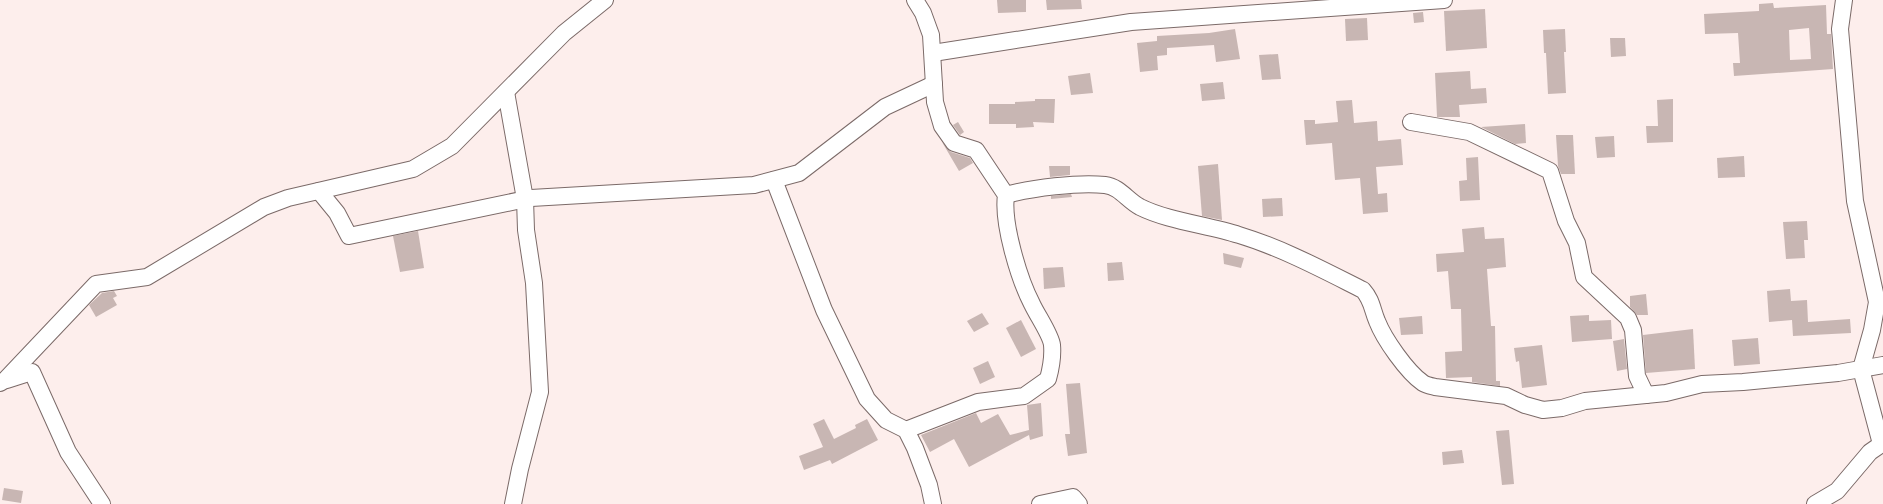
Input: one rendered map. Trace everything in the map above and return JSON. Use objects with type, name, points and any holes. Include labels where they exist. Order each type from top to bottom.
[{"type":"street","points":[[3,382],[96,284],[147,277],[264,206],[288,198],[413,169],[452,146],[564,33],[605,0]]},
{"type":"street","points":[[906,430],[978,402],[1024,396],[1048,378],[1052,362],[1052,344],[1026,293],[1015,260],[1004,206],[1006,195],[976,150],[954,143],[942,126],[935,102],[931,35],[923,13],[915,0]]},
{"type":"street","points":[[933,53],[1131,22],[1248,7],[1444,0]]},
{"type":"street","points":[[1815,504],[1838,491],[1870,452],[1882,443],[1861,369],[1872,330],[1877,302],[1855,201],[1840,29],[1844,0]]},
{"type":"street","points":[[319,191],[337,213],[349,236],[525,199],[754,185],[799,173],[886,107],[934,84]]},
{"type":"street","points":[[506,92],[525,199],[526,230],[534,284],[540,392],[520,469],[513,504]]},
{"type":"street","points":[[1412,122],[1469,132],[1550,171],[1563,215],[1577,243],[1584,277],[1628,318],[1634,330],[1637,376],[1646,395]]},
{"type":"street","points":[[774,180],[824,310],[867,399],[886,420],[906,430],[915,448],[926,477],[933,504]]},
{"type":"street","points":[[1006,195],[1023,190],[1105,185],[1120,190],[1140,206],[1177,219],[1240,235],[1286,252],[1363,290],[1370,298],[1376,320],[1398,355],[1414,375],[1424,384],[1429,386],[1506,396],[1524,405],[1543,410],[1562,408],[1585,401],[1666,394],[1702,384],[1743,382],[1861,369],[1883,365]]},
{"type":"street","points":[[3,382],[32,372],[68,452],[102,504]]},
{"type":"street","points":[[1040,504],[1073,497],[1079,504]]},
{"type":"building","points":[[997,0],[1026,0],[1026,12],[998,13]]},
{"type":"building","points":[[1046,0],[1081,0],[1082,9],[1047,10]]},
{"type":"building","points":[[1773,3],[1774,8],[1826,5],[1827,34],[1831,34],[1833,69],[1734,76],[1733,63],[1740,63],[1738,33],[1705,34],[1704,14],[1759,11],[1759,4]],"holes":[[[1809,28],[1811,59],[1790,60],[1789,30]]]},
{"type":"building","points":[[1485,9],[1487,48],[1446,51],[1444,11]]},
{"type":"building","points":[[1423,12],[1424,22],[1414,23],[1413,13]]},
{"type":"building","points":[[1367,18],[1368,40],[1346,41],[1345,19]]},
{"type":"building","points":[[1235,29],[1240,59],[1216,62],[1214,45],[1167,48],[1167,55],[1157,56],[1158,70],[1140,72],[1137,43],[1157,41],[1157,36],[1209,33]]},
{"type":"building","points":[[1565,29],[1566,52],[1564,52],[1566,93],[1548,94],[1543,30]]},
{"type":"building","points":[[1610,38],[1625,38],[1626,56],[1611,57]]},
{"type":"building","points":[[1278,54],[1281,79],[1262,80],[1259,55]]},
{"type":"building","points":[[1470,71],[1471,89],[1486,88],[1487,103],[1459,105],[1460,117],[1437,117],[1435,73]]},
{"type":"building","points":[[1090,73],[1093,93],[1071,95],[1068,76]]},
{"type":"building","points":[[1223,82],[1225,99],[1202,101],[1200,84]]},
{"type":"building","points":[[1035,99],[1055,99],[1054,123],[1033,122],[1034,127],[1016,128],[1016,124],[989,124],[989,104],[1015,104],[1015,102],[1035,101]]},
{"type":"building","points":[[1673,99],[1673,142],[1647,143],[1646,126],[1658,126],[1657,100]]},
{"type":"building","points":[[1352,100],[1354,123],[1377,121],[1378,141],[1401,139],[1403,165],[1376,167],[1378,194],[1387,193],[1388,212],[1363,214],[1360,178],[1335,180],[1332,143],[1306,145],[1304,120],[1315,120],[1315,124],[1338,122],[1336,101]]},
{"type":"building","points":[[958,122],[964,132],[960,135],[953,125]]},
{"type":"building","points":[[1525,124],[1526,143],[1515,144],[1481,127]]},
{"type":"building","points":[[1556,135],[1573,135],[1575,174],[1561,174],[1558,166]]},
{"type":"building","points":[[1614,136],[1615,157],[1597,158],[1595,137]]},
{"type":"building","points":[[942,142],[951,152],[970,158],[973,163],[959,171]]},
{"type":"building","points":[[1744,156],[1745,177],[1718,178],[1717,158]]},
{"type":"building","points":[[1478,157],[1480,200],[1460,201],[1459,181],[1467,180],[1466,158]]},
{"type":"building","points":[[1218,164],[1222,220],[1202,216],[1198,166]]},
{"type":"building","points":[[1049,166],[1070,166],[1070,175],[1050,177]]},
{"type":"building","points":[[1071,194],[1072,197],[1051,199],[1051,196]]},
{"type":"building","points":[[1282,198],[1283,216],[1263,217],[1262,199]]},
{"type":"building","points":[[1807,221],[1808,240],[1804,240],[1805,258],[1786,259],[1783,222]]},
{"type":"building","points":[[1484,227],[1485,239],[1504,238],[1506,267],[1487,269],[1491,326],[1495,326],[1496,381],[1500,381],[1500,386],[1472,382],[1472,377],[1446,378],[1445,352],[1462,351],[1461,309],[1451,309],[1448,271],[1437,272],[1436,254],[1464,252],[1462,229]]},
{"type":"building","points":[[418,231],[424,268],[400,272],[393,236]]},
{"type":"building","points":[[1223,253],[1244,258],[1241,268],[1224,264]]},
{"type":"building","points":[[1122,262],[1124,280],[1108,281],[1107,263]]},
{"type":"building","points":[[1063,267],[1065,287],[1044,289],[1043,268]]},
{"type":"building","points":[[1790,289],[1791,301],[1807,300],[1808,322],[1850,319],[1851,333],[1793,336],[1792,320],[1769,322],[1767,291]]},
{"type":"building","points":[[114,291],[117,296],[113,298],[117,305],[96,317],[89,305],[102,293]]},
{"type":"building","points":[[1646,294],[1648,315],[1637,315],[1630,307],[1630,296]]},
{"type":"building","points":[[982,313],[989,324],[974,332],[967,321]]},
{"type":"building","points":[[1589,315],[1589,321],[1611,320],[1612,339],[1572,342],[1570,316]]},
{"type":"building","points":[[1422,316],[1423,334],[1401,335],[1399,318]]},
{"type":"building","points":[[1021,320],[1036,349],[1021,357],[1006,328]]},
{"type":"building","points":[[1693,329],[1695,369],[1646,373],[1643,335]]},
{"type":"building","points":[[1758,338],[1760,364],[1734,366],[1732,340]]},
{"type":"building","points":[[1624,339],[1627,369],[1617,371],[1613,341]]},
{"type":"building","points":[[1542,345],[1547,385],[1522,388],[1519,361],[1516,362],[1514,348]]},
{"type":"building","points":[[988,361],[995,377],[980,384],[973,368]]},
{"type":"building","points":[[1080,383],[1087,453],[1068,456],[1065,434],[1070,434],[1066,384]]},
{"type":"building","points":[[1041,403],[1043,436],[1030,440],[1029,435],[969,467],[954,439],[930,452],[921,435],[976,413],[981,423],[998,414],[1010,435],[1029,430],[1027,405]]},
{"type":"building","points":[[824,419],[834,439],[856,428],[855,425],[867,419],[878,440],[832,464],[830,460],[804,470],[799,456],[823,447],[813,424]]},
{"type":"building","points":[[1509,430],[1514,484],[1502,485],[1496,431]]},
{"type":"building","points":[[1462,450],[1464,463],[1443,465],[1442,452]]},
{"type":"building","points":[[4,488],[23,491],[21,503],[2,500]]}]
